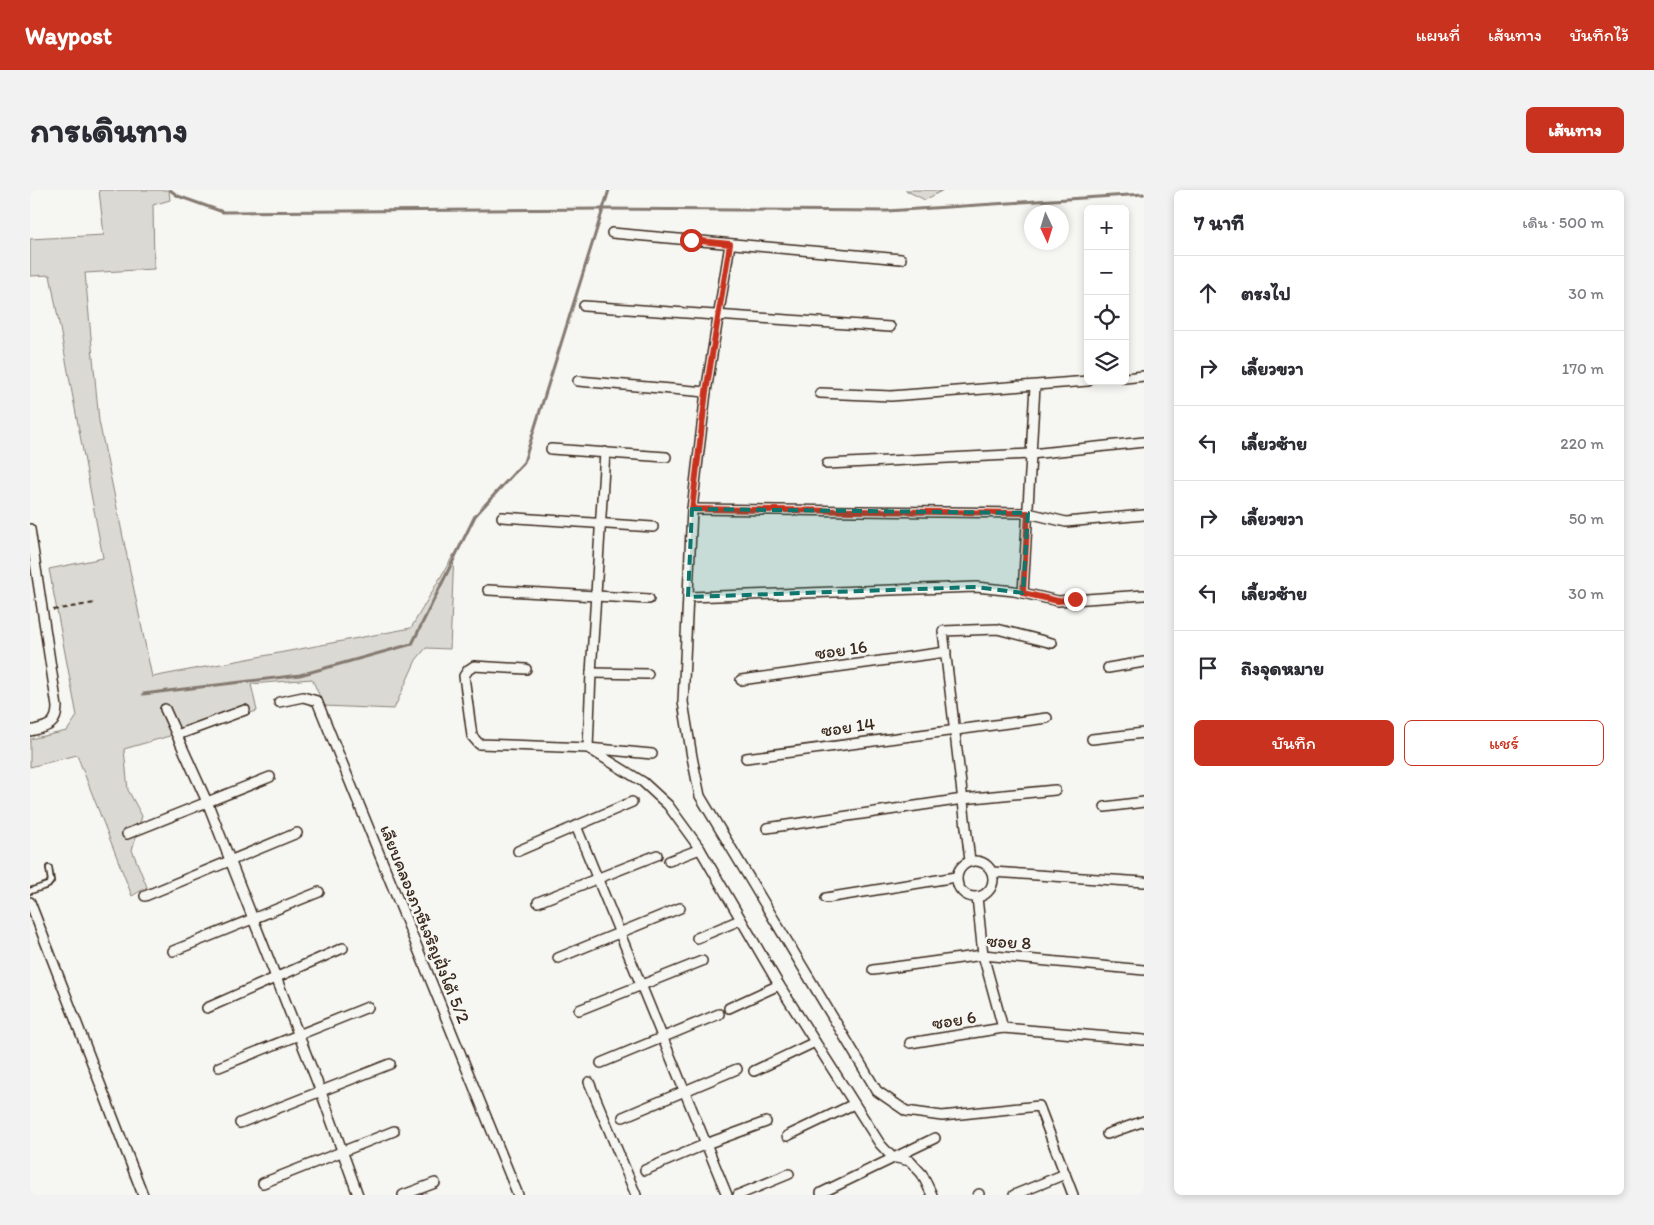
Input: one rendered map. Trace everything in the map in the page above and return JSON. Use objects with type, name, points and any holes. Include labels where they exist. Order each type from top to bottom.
[{"type":"street","points":[[612,233],[901,259]]},
{"type":"street","points":[[730,244],[706,392],[692,509],[682,702],[700,796],[877,1091],[906,1111],[942,1116],[1039,1106],[1073,1195]]},
{"type":"street","points":[[584,306],[890,327]]},
{"type":"street","points":[[1129,378],[1144,376]]},
{"type":"street","points":[[578,381],[706,392]]},
{"type":"street","points":[[820,393],[891,396],[1084,381]]},
{"type":"street","points":[[1023,593],[1035,386]]},
{"type":"street","points":[[827,464],[1031,454],[1144,442]]},
{"type":"street","points":[[551,449],[666,457]]},
{"type":"street","points":[[588,748],[605,452]]},
{"type":"street","points":[[692,509],[1028,513],[1066,522],[1144,515]]},
{"type":"street","points":[[502,517],[653,527]]},
{"type":"street","points":[[30,529],[50,650],[57,718],[51,726],[30,731]]},
{"type":"street","points":[[688,597],[976,587],[1023,593],[1058,601],[1144,595]]},
{"type":"street","points":[[488,590],[649,599]]},
{"type":"street","points":[[970,861],[943,631],[997,629],[1052,643]]},
{"type":"street","name":"ซอย 16","points":[[741,680],[946,652]]},
{"type":"street","points":[[1108,668],[1144,662]]},
{"type":"street","points":[[526,670],[474,666],[464,676],[472,736],[479,744],[588,748],[652,754]]},
{"type":"street","points":[[591,673],[648,674]]},
{"type":"street","name":"เลียบคลองภาษีเจริญฝั่งใต้ 5/2","points":[[279,702],[303,697],[317,701],[518,1195]]},
{"type":"street","points":[[165,709],[208,804],[321,1092],[358,1195]]},
{"type":"street","points":[[177,735],[245,710]]},
{"type":"street","name":"ซอย 14","points":[[746,758],[1047,718]]},
{"type":"street","points":[[1092,739],[1144,733]]},
{"type":"street","points":[[588,748],[643,782],[668,805],[700,849],[779,985],[880,1144],[892,1158],[910,1161],[922,1174],[932,1195]]},
{"type":"street","points":[[127,834],[208,804],[270,777]]},
{"type":"street","points":[[767,828],[963,798],[1055,790]]},
{"type":"street","points":[[518,851],[632,802]]},
{"type":"street","points":[[1105,807],[1144,802]]},
{"type":"street","points":[[576,826],[727,1195]]},
{"type":"street","points":[[145,896],[297,833]]},
{"type":"street","points":[[669,861],[700,849]]},
{"type":"street","points":[[538,902],[598,880],[657,855]]},
{"type":"street","points":[[970,861],[985,863],[992,872],[992,886],[988,891],[977,897],[970,896],[960,890],[956,877],[958,870],[970,861]]},
{"type":"street","points":[[992,872],[1144,882]]},
{"type":"street","points":[[826,898],[956,877]]},
{"type":"street","points":[[172,951],[319,892]]},
{"type":"street","points":[[977,897],[983,955],[1003,1028]]},
{"type":"street","points":[[30,902],[143,1195]]},
{"type":"street","points":[[558,958],[619,931],[680,908]]},
{"type":"street","points":[[697,938],[740,920]]},
{"type":"street","points":[[207,1008],[343,948]]},
{"type":"street","name":"ซอย 8","points":[[873,970],[983,955],[1144,970]]},
{"type":"street","points":[[579,1010],[702,961]]},
{"type":"street","points":[[729,1008],[779,985]]},
{"type":"street","points":[[219,1067],[368,1007]]},
{"type":"street","points":[[601,1063],[663,1039],[719,1014]]},
{"type":"street","name":"ซอย 6","points":[[910,1043],[1003,1028],[1144,1040]]},
{"type":"street","points":[[754,1071],[816,1042]]},
{"type":"street","points":[[240,1123],[390,1064]]},
{"type":"street","points":[[623,1117],[737,1069]]},
{"type":"street","points":[[589,1082],[636,1195]]},
{"type":"street","points":[[787,1136],[854,1104]]},
{"type":"street","points":[[1107,1134],[1144,1121]]},
{"type":"street","points":[[645,1170],[706,1144],[766,1122]]},
{"type":"street","points":[[263,1183],[394,1131]]},
{"type":"street","points":[[821,1193],[935,1138]]},
{"type":"street","points":[[738,1195],[789,1174]]},
{"type":"street","points":[[1014,1195],[1065,1174]]},
{"type":"street","points":[[403,1195],[435,1182]]},
{"type":"lane","points":[[30,891],[48,885],[51,881],[49,868]]},
{"type":"path","points":[[43,612],[95,603]]},
{"type":"highlighted area","points":[[692,509],[1028,513],[1023,593],[976,587],[688,597]]},
{"type":"shaded area","points":[[99,190],[169,190],[170,200],[153,205],[154,269],[85,273],[99,421],[152,677],[411,628],[454,554],[450,649],[426,648],[416,660],[394,709],[324,706],[312,679],[251,684],[257,711],[124,749],[128,790],[142,816],[132,850],[147,887],[132,896],[77,755],[30,767],[30,739],[67,731],[77,716],[49,569],[103,558],[50,275],[30,276],[30,239],[104,235]]},
{"type":"shaded area","points":[[905,190],[943,190],[925,200]]},
{"type":"waterway","points":[[170,190],[178,196],[223,212],[603,209],[887,211],[1144,194]]},
{"type":"waterway","points":[[143,694],[300,675],[412,644],[475,516],[524,462],[609,190]]},
{"type":"route","points":[[691,240],[730,244],[706,392],[692,509],[1028,513],[1023,593],[1058,601],[1075,599]]}]
